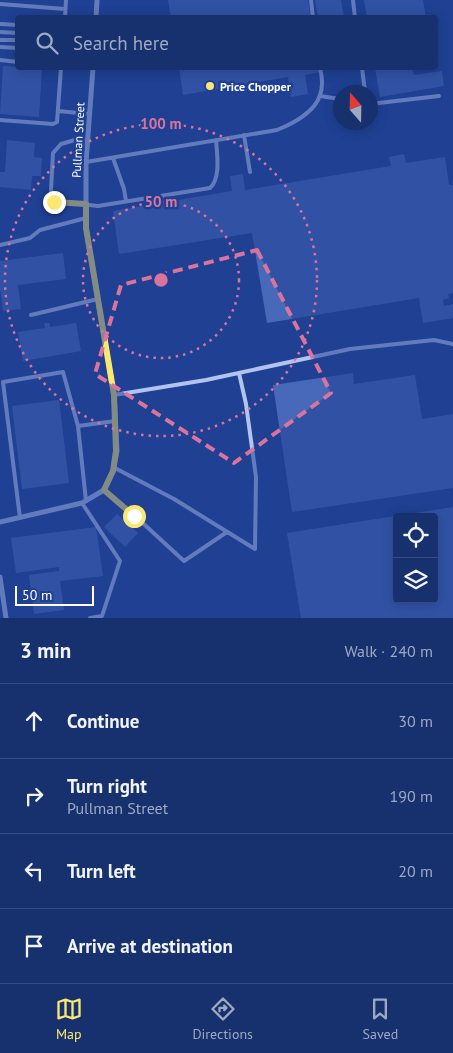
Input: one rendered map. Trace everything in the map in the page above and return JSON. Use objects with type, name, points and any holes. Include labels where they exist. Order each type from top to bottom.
[{"type":"street","points":[[96,15],[97,0]]},
{"type":"street","name":"Pullman Street","points":[[93,70],[86,162],[86,228],[114,395],[116,451],[113,467],[104,490]]},
{"type":"street","points":[[0,522],[84,502],[104,490]]},
{"type":"street","points":[[0,577],[6,618]]},
{"type":"lane","points":[[64,15],[66,0]]},
{"type":"lane","points":[[311,0],[313,15]]},
{"type":"lane","points":[[353,0],[355,15]]},
{"type":"lane","points":[[0,4],[65,9]]},
{"type":"lane","points":[[0,24],[15,25]]},
{"type":"lane","points":[[0,32],[15,33]]},
{"type":"lane","points":[[0,40],[15,40]]},
{"type":"lane","points":[[0,47],[15,48]]},
{"type":"lane","points":[[0,60],[15,62]]},
{"type":"lane","points":[[0,120],[53,124],[57,122],[61,70]]},
{"type":"lane","points":[[86,162],[277,130],[290,124],[310,109],[320,96],[322,78],[320,70]]},
{"type":"lane","points":[[362,70],[364,85]]},
{"type":"lane","points":[[320,96],[333,98]]},
{"type":"lane","points":[[378,103],[439,96]]},
{"type":"lane","points":[[58,112],[90,114]]},
{"type":"lane","points":[[244,136],[250,172]]},
{"type":"lane","points":[[88,141],[75,140],[61,144],[54,153],[51,190],[54,202],[98,206],[210,188],[214,184],[217,171],[216,140]]},
{"type":"lane","points":[[113,158],[124,188],[126,201]]},
{"type":"lane","points":[[0,245],[30,238],[40,230],[48,227],[86,218]]},
{"type":"lane","points":[[32,315],[98,300]]},
{"type":"lane","points":[[114,395],[206,380],[350,349],[434,340],[453,344]]},
{"type":"lane","points":[[20,518],[3,382],[63,372],[78,426],[84,502],[120,561],[102,616],[90,618]]},
{"type":"lane","points":[[113,467],[174,499],[255,549],[256,477],[246,404],[239,373]]},
{"type":"lane","points":[[78,426],[115,421]]},
{"type":"lane","points":[[104,490],[184,562],[227,532]]},
{"type":"highlighted area","points":[[257,250],[331,393],[234,463],[95,374],[121,285]]},
{"type":"building","points":[[168,0],[308,0],[310,15],[170,15]]},
{"type":"building","points":[[315,0],[341,0],[344,15],[318,15]]},
{"type":"building","points":[[364,0],[423,0],[426,15],[366,15]]},
{"type":"building","points":[[3,66],[15,67],[15,70],[42,70],[39,117],[0,114]]},
{"type":"building","name":"Price Chopper","points":[[179,70],[320,70],[320,72],[305,75],[308,94],[291,97],[288,77],[183,95]]},
{"type":"building","points":[[375,70],[413,70],[414,75],[442,71],[444,86],[380,97]]},
{"type":"building","points":[[7,140],[35,143],[34,157],[42,158],[41,176],[32,176],[31,190],[0,187],[0,172],[5,172]]},
{"type":"building","points":[[404,154],[406,163],[445,157],[449,185],[453,185],[453,293],[448,294],[449,298],[443,300],[444,306],[453,304],[453,318],[423,323],[419,298],[267,323],[252,233],[119,254],[113,211],[232,191],[230,176],[243,174],[245,190],[391,166],[389,157]]},
{"type":"building","points":[[63,253],[66,279],[18,285],[21,309],[3,311],[0,288],[0,261]]},
{"type":"building","points":[[44,323],[50,323],[50,327],[76,323],[81,351],[23,361],[18,332],[45,328]]},
{"type":"building","points":[[353,373],[354,384],[415,375],[422,419],[453,414],[453,488],[292,512],[273,385]]},
{"type":"building","points":[[59,400],[69,483],[22,489],[12,406]]},
{"type":"building","points":[[453,507],[453,618],[301,618],[287,533],[393,516],[393,603],[438,603],[438,513],[415,513]]},
{"type":"building","points":[[117,514],[138,533],[125,547],[104,527]]},
{"type":"building","points":[[96,527],[103,576],[60,581],[64,610],[34,614],[29,575],[59,571],[59,567],[16,573],[11,538]]},
{"type":"place","name":"Price Chopper","points":[[210,86]]},
{"type":"route","points":[[54,202],[86,204],[86,228],[114,395],[116,451],[113,471],[104,490],[134,516]]}]
